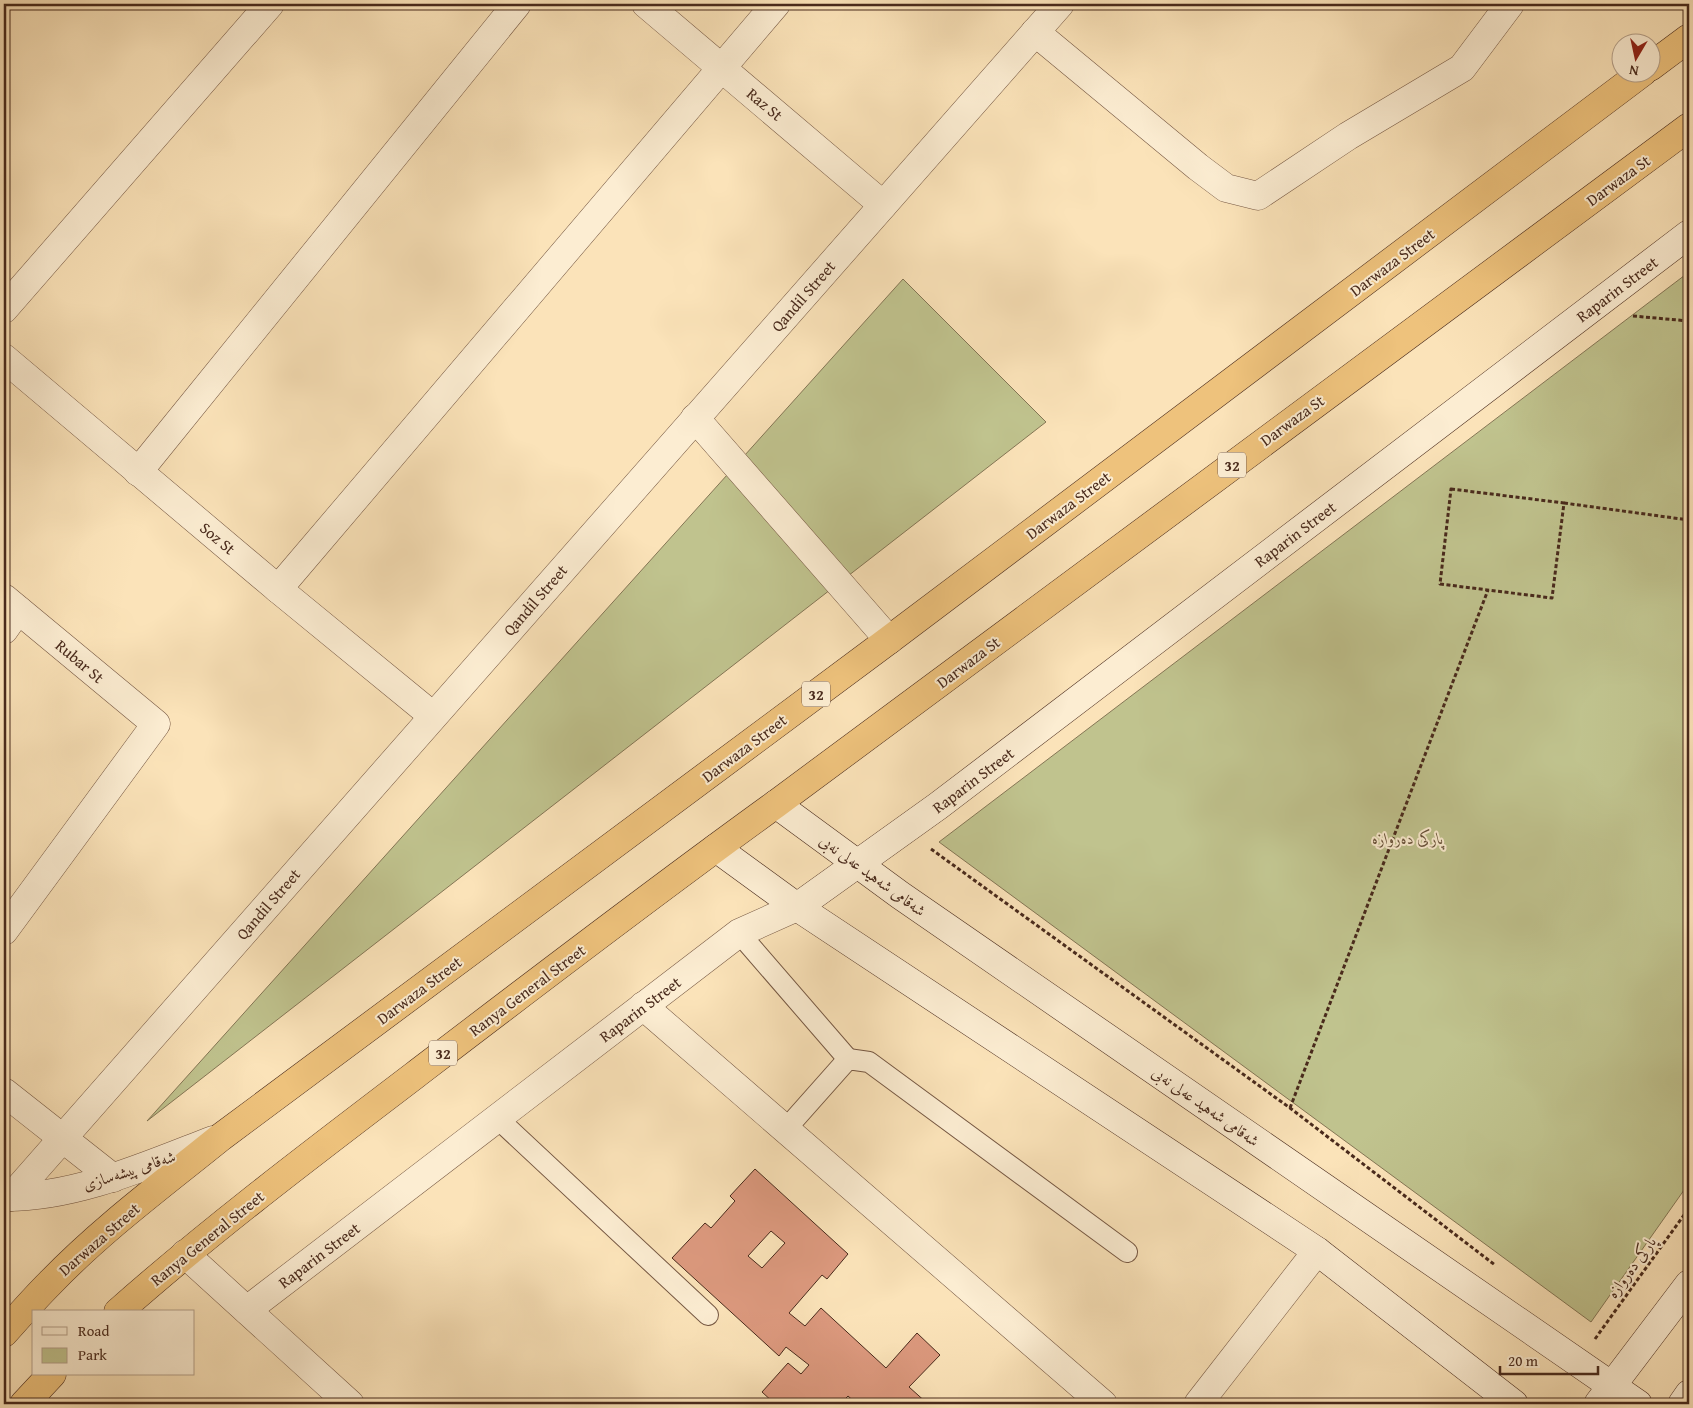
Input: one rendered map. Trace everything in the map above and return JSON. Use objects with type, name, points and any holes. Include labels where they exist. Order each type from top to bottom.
[{"type":"highway","points":[[1660,60],[1689,38]]},
{"type":"highway","name":"Darwaza Street","points":[[4,1333],[50,1282],[82,1252],[123,1216],[221,1137],[889,640],[1630,82]]},
{"type":"highway","name":"Darwaza St","points":[[776,804],[1689,127]]},
{"type":"highway","name":"Ranya General Street","points":[[120,1310],[185,1254],[496,1013],[776,804]]},
{"type":"highway","points":[[24,1404],[50,1376]]},
{"type":"street","points":[[4,309],[270,4]]},
{"type":"street","points":[[138,472],[517,4]]},
{"type":"street","name":"Raz St","points":[[646,4],[883,205]]},
{"type":"street","points":[[278,589],[776,4]]},
{"type":"street","name":"Qandil Street","points":[[7,1197],[62,1139],[1060,4]]},
{"type":"street","points":[[1035,32],[1226,188],[1258,196],[1348,136],[1462,68],[1510,4]]},
{"type":"street","name":"Raparin Street","points":[[247,1310],[739,933],[797,907],[938,806],[1689,234]]},
{"type":"street","name":"Soz St","points":[[4,358],[278,589],[433,716]]},
{"type":"street","points":[[695,418],[889,640]]},
{"type":"street","name":"Rubar St","points":[[4,931],[156,724],[9,612]]},
{"type":"street","name":"شەقامی شەهید عەلی نەبی","points":[[776,804],[857,865],[1605,1395],[1638,1404]]},
{"type":"street","points":[[716,848],[797,907],[1317,1251],[1514,1404]]},
{"type":"street","points":[[643,1006],[1103,1404]]},
{"type":"street","points":[[4,1092],[114,1178]]},
{"type":"street","name":"شەقامی پیشەسازی","points":[[7,1197],[45,1193],[114,1178],[221,1137]]},
{"type":"street","points":[[1198,1404],[1317,1251]]},
{"type":"street","points":[[185,1254],[350,1404]]},
{"type":"street","points":[[1605,1395],[1689,1284]]},
{"type":"street","points":[[1682,1404],[1689,1394]]},
{"type":"lane","points":[[739,933],[848,1059],[869,1062],[1127,1252]]},
{"type":"lane","points":[[785,1130],[848,1059]]},
{"type":"lane","points":[[497,1118],[708,1315]]},
{"type":"path","points":[[1626,316],[1689,321]]},
{"type":"path","points":[[1564,503],[1552,598],[1440,584],[1451,489],[1564,503],[1689,520]]},
{"type":"path","points":[[1290,1108],[1488,590]]},
{"type":"path","points":[[928,847],[1290,1108],[1500,1269]]},
{"type":"path","name":"پارکی دەروازە","points":[[1594,1341],[1689,1208]]},
{"type":"green space","name":"پارکی دەروازە","points":[[1689,272],[1689,1183],[1591,1322],[939,842]]},
{"type":"green space","points":[[903,279],[1046,422],[147,1121]]},
{"type":"building","points":[[755,1169],[848,1254],[827,1279],[822,1275],[789,1313],[805,1326],[821,1308],[886,1368],[917,1333],[940,1355],[909,1387],[928,1404],[857,1404],[848,1396],[840,1404],[773,1404],[762,1392],[788,1363],[801,1374],[809,1365],[786,1347],[779,1356],[672,1258],[705,1223],[711,1228],[735,1201],[730,1196]],"holes":[[[771,1231],[785,1243],[762,1268],[748,1256]]]}]
